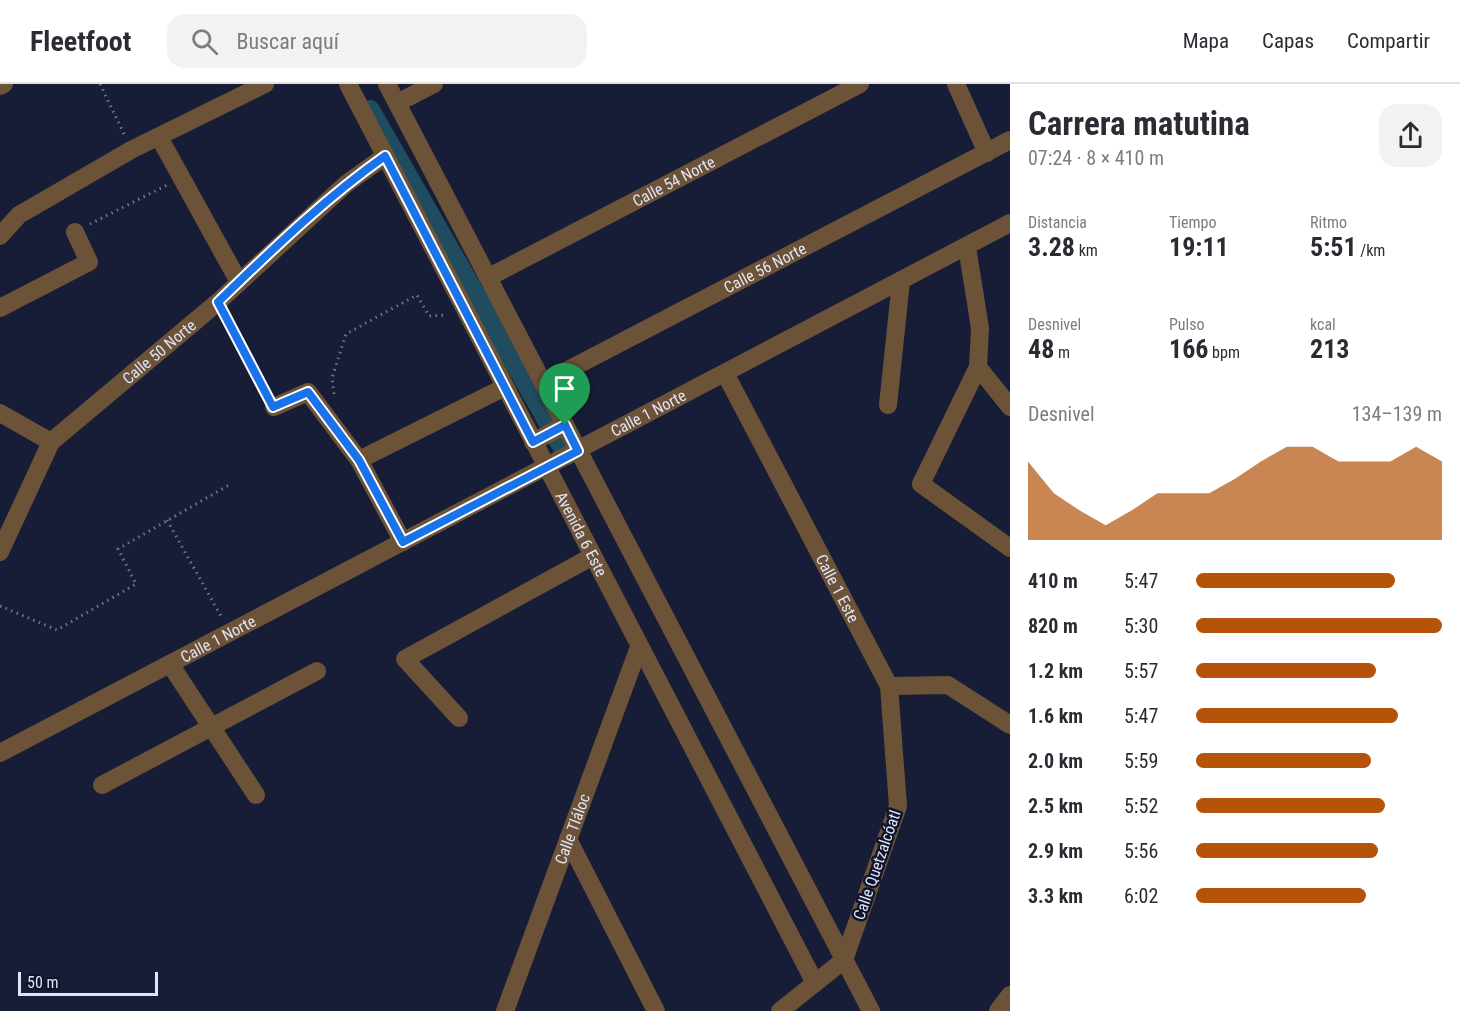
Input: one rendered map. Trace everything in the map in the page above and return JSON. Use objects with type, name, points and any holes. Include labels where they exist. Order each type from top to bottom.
[{"type":"street","points":[[0,86],[4,84]]},
{"type":"street","points":[[0,236],[19,215],[131,150],[266,84]]},
{"type":"street","name":"Avenida 6 Este","points":[[348,84],[814,983]]},
{"type":"street","points":[[387,84],[871,1011]]},
{"type":"street","points":[[398,103],[434,84]]},
{"type":"street","name":"Calle 54 Norte","points":[[489,277],[835,90],[860,84]]},
{"type":"street","points":[[956,84],[987,153]]},
{"type":"street","points":[[159,137],[239,282]]},
{"type":"street","name":"Calle 56 Norte","points":[[543,383],[1010,140]]},
{"type":"street","name":"Calle 50 Norte","points":[[0,552],[51,442],[218,302],[331,196],[385,156]]},
{"type":"street","name":"Calle 1 Norte","points":[[0,753],[1010,223]]},
{"type":"street","points":[[0,308],[89,262],[75,232]]},
{"type":"street","points":[[967,247],[980,328],[978,367],[921,484],[1010,548]]},
{"type":"street","points":[[888,405],[901,281]]},
{"type":"street","points":[[978,367],[1010,407]]},
{"type":"street","name":"Calle 1 Este","points":[[725,373],[889,686]]},
{"type":"street","points":[[359,460],[505,387]]},
{"type":"street","points":[[273,407],[308,392],[359,460],[403,542]]},
{"type":"street","points":[[0,413],[51,442]]},
{"type":"street","points":[[533,442],[565,425]]},
{"type":"street","points":[[459,718],[405,659],[593,556]]},
{"type":"street","name":"Calle Tláloc","points":[[505,1011],[639,647]]},
{"type":"street","points":[[170,664],[256,795]]},
{"type":"street","points":[[102,785],[317,671]]},
{"type":"street","points":[[889,686],[948,685],[1010,725]]},
{"type":"street","name":"Calle Quetzalcóatl","points":[[844,960],[898,806],[889,686]]},
{"type":"street","points":[[568,839],[656,1011]]},
{"type":"street","points":[[780,1011],[844,960]]},
{"type":"street","points":[[999,1011],[1010,995]]},
{"type":"path","points":[[100,84],[131,150]]},
{"type":"path","points":[[75,232],[180,178]]},
{"type":"path","points":[[321,410],[334,400],[332,378],[346,334],[417,295],[429,315],[467,314]]},
{"type":"path","points":[[218,302],[273,407]]},
{"type":"path","points":[[0,606],[57,630],[136,584],[118,549],[229,485]]},
{"type":"path","points":[[167,520],[230,633]]},
{"type":"waterway","points":[[370,110],[567,455]]},
{"type":"route","points":[[385,156],[533,442],[565,425],[578,451],[403,542],[359,460],[308,392],[273,407],[218,302],[309,216],[346,184],[385,156]]}]
